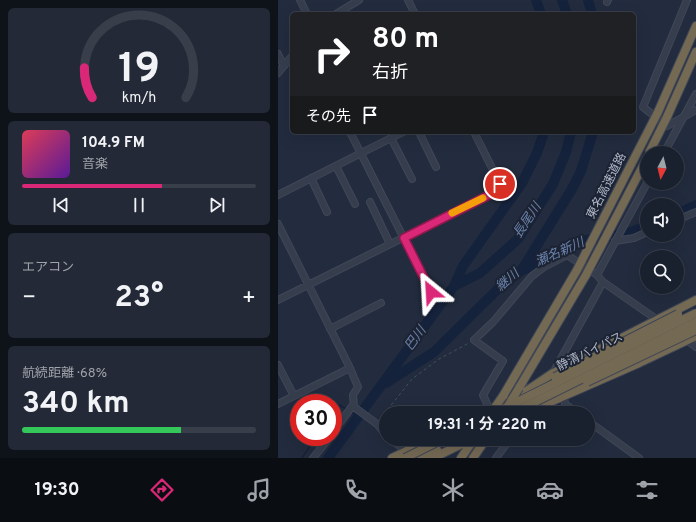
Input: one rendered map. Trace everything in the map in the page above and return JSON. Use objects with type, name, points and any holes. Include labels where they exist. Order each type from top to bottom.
[{"type":"highway","name":"東名高速道路","points":[[496,406],[503,396],[577,270],[658,112],[696,26]]},
{"type":"highway","points":[[652,146],[696,52]]},
{"type":"highway","name":"東名高速道路","points":[[509,406],[521,391],[586,275],[640,171]]},
{"type":"highway","points":[[500,406],[521,391],[553,373],[656,319],[696,300]]},
{"type":"highway","points":[[502,406],[582,362],[696,306]]},
{"type":"highway","name":"静清バイパス","points":[[503,406],[696,313]]},
{"type":"highway","name":"静清バイパス","points":[[527,406],[696,322]]},
{"type":"highway","points":[[535,406],[570,391],[696,330]]},
{"type":"highway","points":[[542,406],[696,336]]},
{"type":"highway","points":[[405,455],[420,446]]},
{"type":"highway","points":[[392,458],[405,455],[426,446]]},
{"type":"highway","points":[[420,458],[445,446]]},
{"type":"highway","points":[[433,458],[458,446]]},
{"type":"highway","points":[[461,458],[469,446]]},
{"type":"highway","points":[[473,458],[481,446]]},
{"type":"street","points":[[300,0],[306,12]]},
{"type":"street","points":[[341,12],[359,0]]},
{"type":"street","points":[[408,0],[414,12]]},
{"type":"street","points":[[687,0],[643,107],[666,126],[696,110]]},
{"type":"street","points":[[278,54],[284,66]]},
{"type":"street","points":[[278,73],[290,58]]},
{"type":"street","points":[[668,146],[696,94]]},
{"type":"street","points":[[351,134],[431,292]]},
{"type":"street","points":[[387,134],[412,179]]},
{"type":"street","points":[[278,195],[399,134]]},
{"type":"street","points":[[420,134],[436,167]]},
{"type":"street","points":[[278,300],[495,192],[500,184],[475,134]]},
{"type":"street","points":[[336,166],[355,204]]},
{"type":"street","points":[[311,178],[327,212]]},
{"type":"street","points":[[597,274],[643,190]]},
{"type":"street","points":[[370,202],[390,244]]},
{"type":"street","points":[[684,217],[696,212]]},
{"type":"street","points":[[278,224],[358,387],[353,395],[353,406],[342,420]]},
{"type":"street","points":[[615,241],[634,238],[640,235]]},
{"type":"street","points":[[488,406],[483,395],[503,360],[474,340],[493,322],[532,276],[567,256],[597,274],[603,282],[696,347]]},
{"type":"street","points":[[553,373],[603,282]]},
{"type":"street","points":[[330,329],[381,303]]},
{"type":"street","points":[[278,365],[293,394]]},
{"type":"street","points":[[298,394],[350,368]]},
{"type":"street","points":[[521,391],[524,406]]},
{"type":"street","points":[[564,397],[565,404],[568,406]]},
{"type":"street","points":[[278,404],[290,398]]},
{"type":"street","points":[[353,406],[379,427]]},
{"type":"street","points":[[595,426],[639,458]]},
{"type":"street","points":[[313,458],[323,446]]},
{"type":"street","points":[[397,446],[405,455],[420,458]]},
{"type":"street","points":[[496,458],[505,446]]},
{"type":"path","points":[[376,423],[412,379],[439,359],[474,340]]},
{"type":"waterway","name":"巴川","points":[[536,0],[540,12]]},
{"type":"waterway","name":"長尾川","points":[[562,0],[566,12]]},
{"type":"waterway","name":"継川","points":[[588,0],[591,12]]},
{"type":"waterway","name":"巴川","points":[[328,458],[454,286],[463,266],[522,183],[537,153],[543,134]]},
{"type":"waterway","name":"長尾川","points":[[454,286],[480,273],[518,239],[553,184],[566,152],[570,134]]},
{"type":"waterway","name":"継川","points":[[386,383],[434,352],[499,288],[521,271],[572,189],[581,171],[592,134]]},
{"type":"waterway","name":"瀬名新川","points":[[684,211],[696,205]]},
{"type":"waterway","name":"瀬名新川","points":[[521,271],[586,240],[628,233],[640,229]]},
{"type":"waterway","points":[[342,407],[348,410]]},
{"type":"waterway","points":[[351,412],[358,416]]},
{"type":"waterway","points":[[302,458],[310,446]]},
{"type":"slow traffic","points":[[452,213],[483,198]]},
{"type":"route","points":[[431,292],[404,238],[495,192],[500,184]]}]
